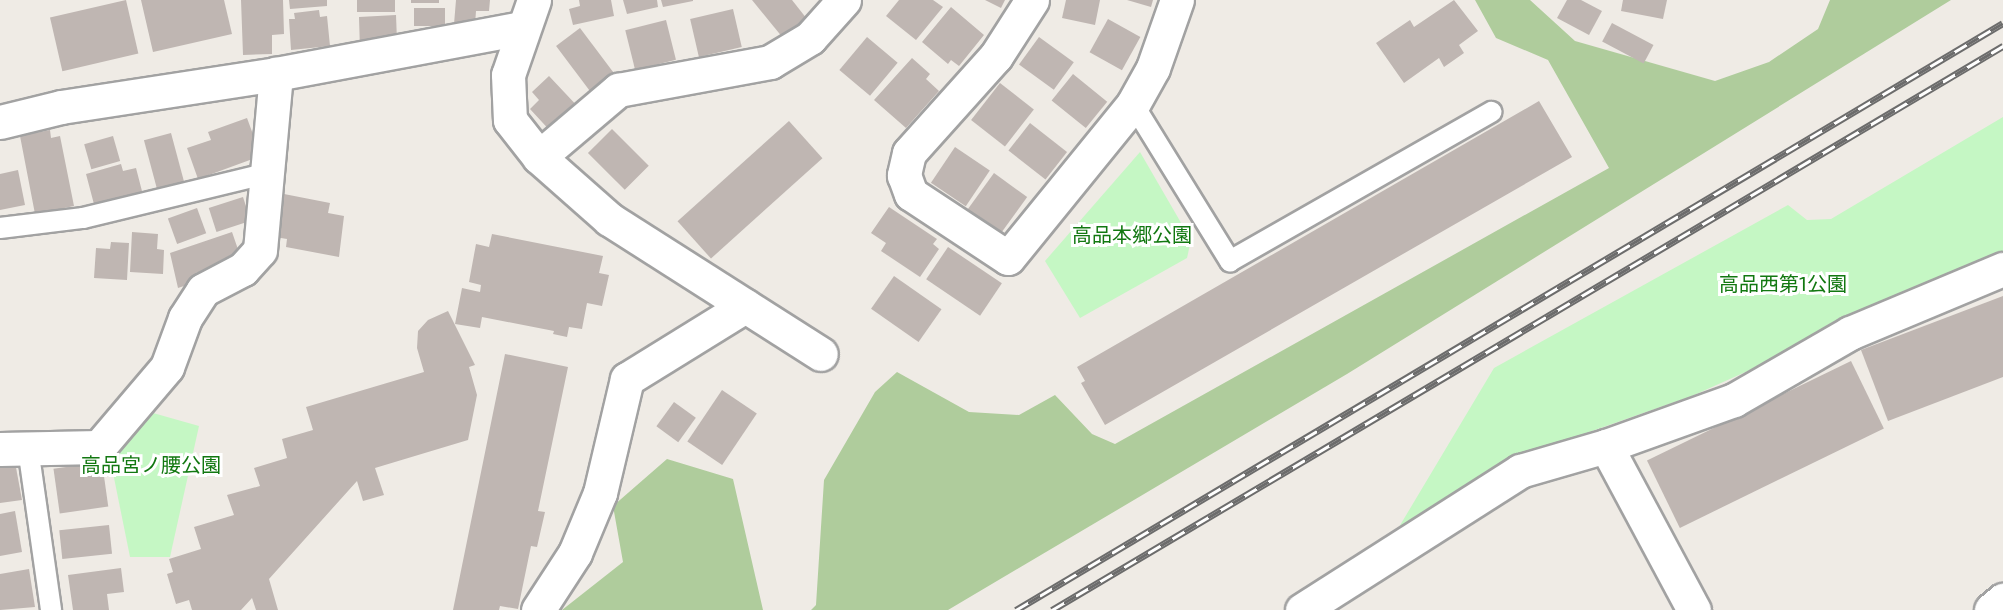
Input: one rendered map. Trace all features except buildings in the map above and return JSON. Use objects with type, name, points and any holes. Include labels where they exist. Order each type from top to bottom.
[{"type":"street","points":[[538,157],[618,90],[770,62],[810,38],[844,0]]},
{"type":"street","points":[[1032,0],[996,56],[909,153],[904,176],[911,194],[1008,258],[1132,104],[1153,68],[1178,0]]},
{"type":"street","points":[[528,14],[508,75],[510,120],[538,157],[609,219],[821,354]]},
{"type":"street","points":[[0,122],[61,107],[276,74],[528,14]]},
{"type":"street","points":[[14,449],[99,447],[167,367],[185,318],[203,290],[243,269],[260,250],[269,173],[276,74]]},
{"type":"street","points":[[1302,610],[1520,471],[1606,446],[1734,400],[1850,333],[2003,269]]},
{"type":"street","points":[[537,610],[575,553],[600,493],[627,379],[745,306]]},
{"type":"street","points":[[1606,446],[1694,610]]},
{"type":"street","points":[[1991,610],[2003,600]]},
{"type":"lane","points":[[1132,104],[1230,261],[1491,112]]},
{"type":"lane","points":[[0,228],[83,218],[269,173]]},
{"type":"lane","points":[[14,449],[51,610]]},
{"type":"green space","points":[[1475,0],[1530,0],[1575,41],[1715,81],[1769,62],[1818,29],[1830,0],[1951,0],[1347,374],[948,610],[811,610],[816,605],[824,480],[875,392],[897,372],[969,412],[1019,415],[1055,395],[1092,434],[1115,444],[1609,168],[1548,60],[1496,38]]},
{"type":"green space","name":"高品西第1公園","points":[[2003,117],[2003,256],[1692,396],[1503,462],[1399,527],[1494,368],[1788,205],[1807,220],[1831,219]]},
{"type":"green space","name":"高品本郷公園","points":[[1140,152],[1191,240],[1187,258],[1080,318],[1045,261]]},
{"type":"green space","name":"高品宮ノ腰公園","points":[[146,411],[199,426],[170,557],[130,557],[109,453]]},
{"type":"green space","points":[[667,459],[733,479],[763,610],[562,610],[623,562],[613,506]]},
{"type":"railway","points":[[1016,610],[2003,23]]},
{"type":"railway","points":[[1052,610],[2003,46]]}]
